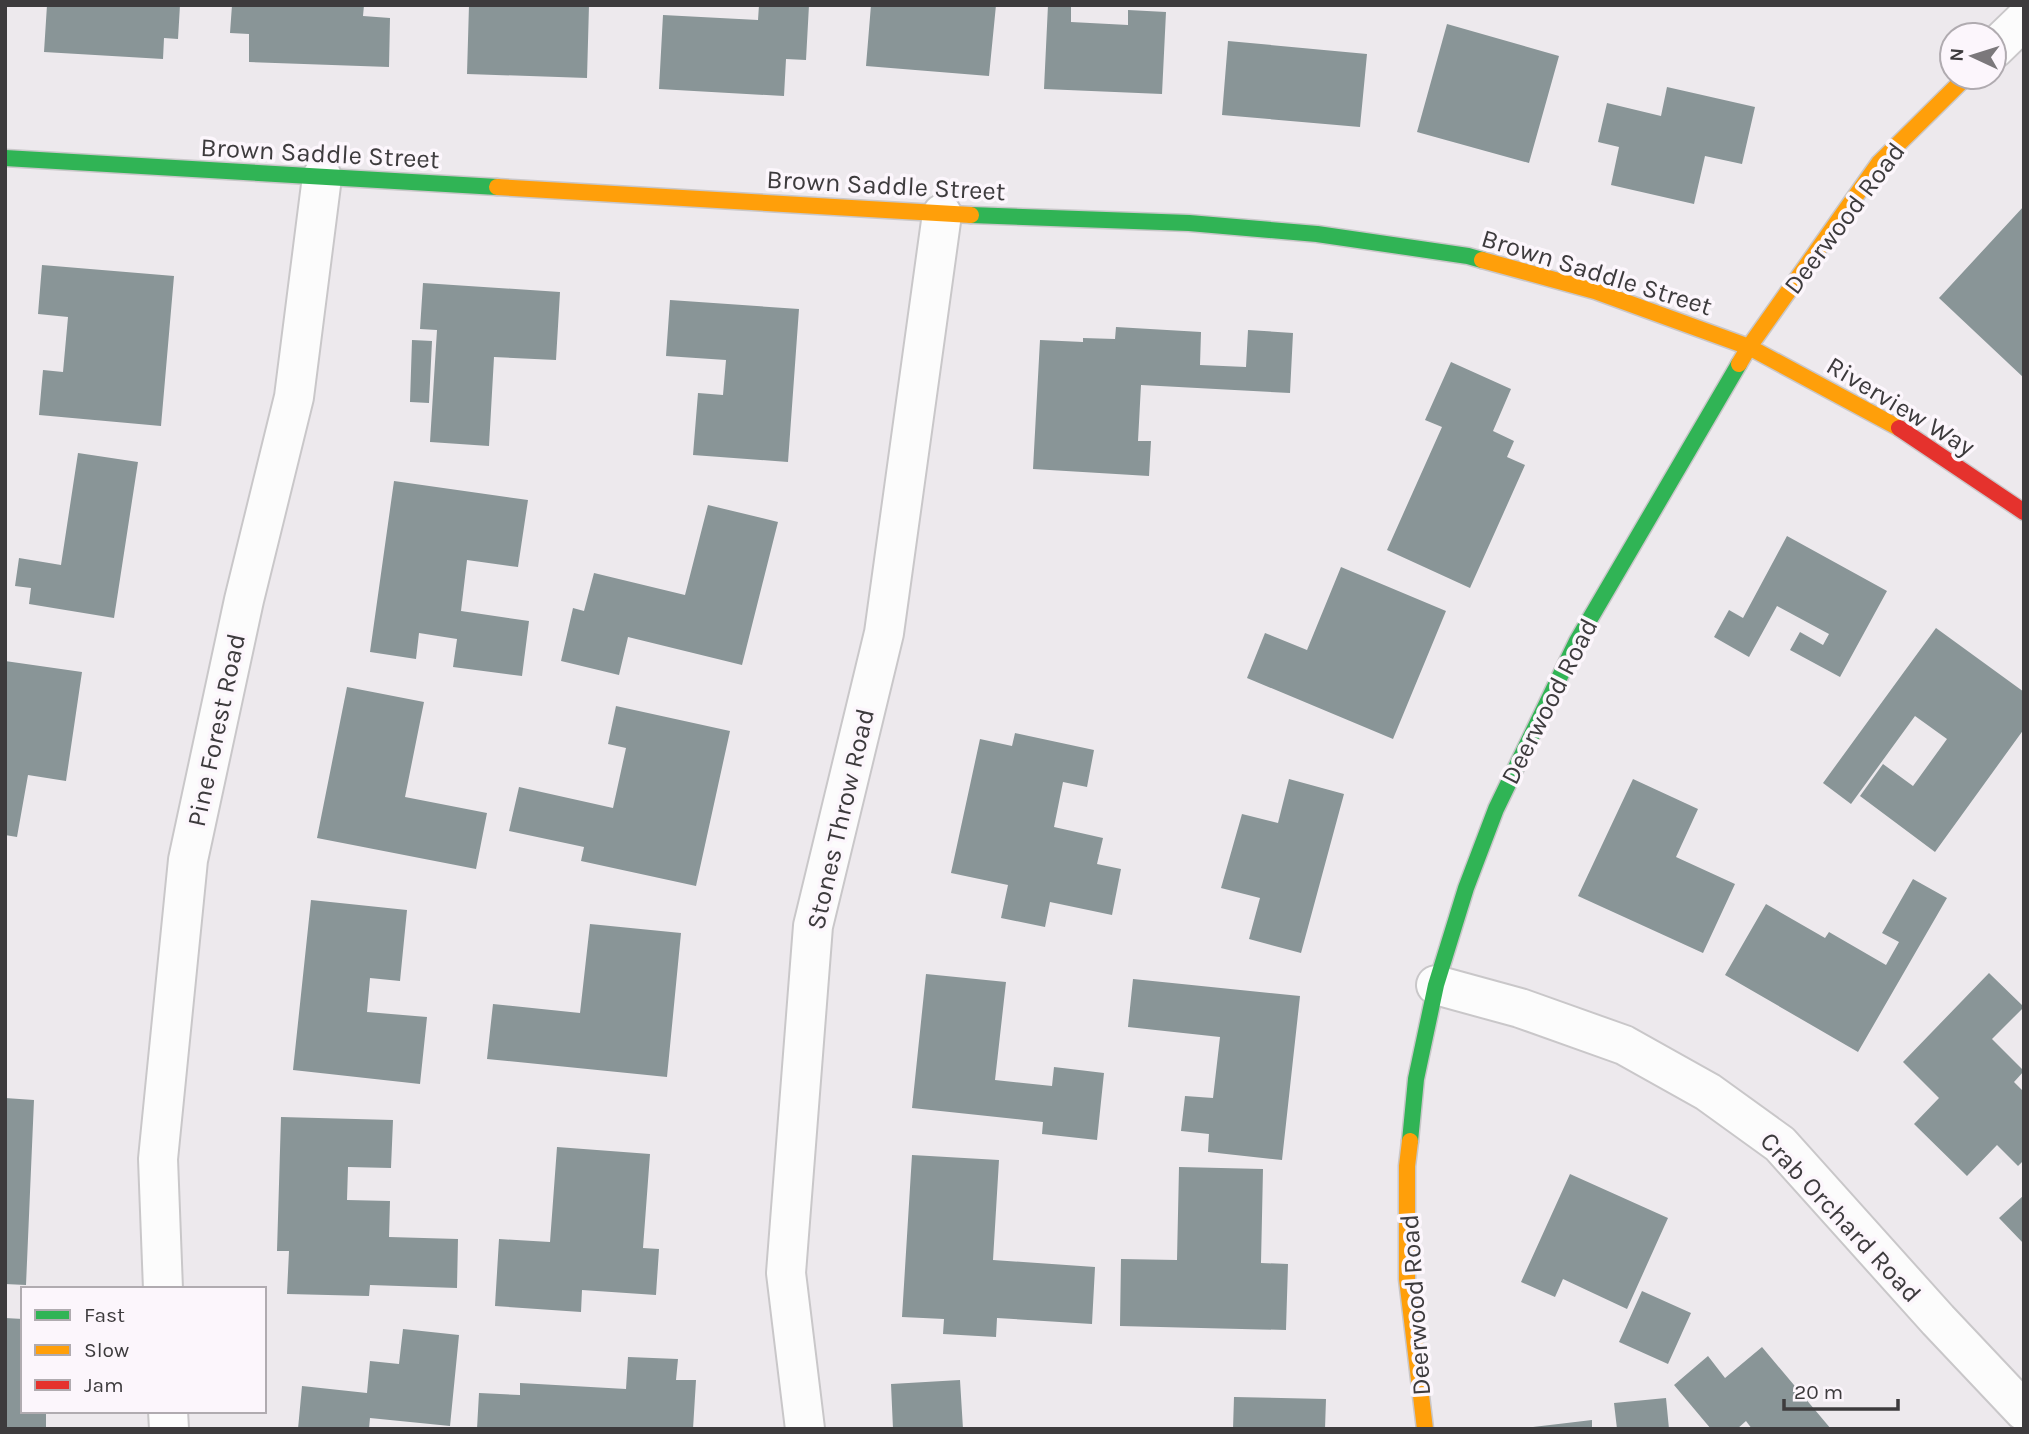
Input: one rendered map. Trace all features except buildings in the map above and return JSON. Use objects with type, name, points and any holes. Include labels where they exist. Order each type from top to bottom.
[{"type":"street","points":[[2008,35],[2024,19]]},
{"type":"street","name":"Deerwood Road","points":[[1425,1429],[1408,1279],[1407,1166],[1416,1079],[1436,985],[1466,888],[1496,809],[1577,641],[1749,347],[1879,163],[1952,91]]},
{"type":"street","name":"Brown Saddle Street","points":[[5,158],[942,214],[1189,223],[1317,234],[1468,256],[1595,291],[1749,347]]},
{"type":"street","name":"Pine Forest Road","points":[[163,1287],[158,1159],[188,860],[244,600],[294,397],[322,177]]},
{"type":"street","name":"Stones Throw Road","points":[[805,1429],[786,1273],[813,926],[884,633],[942,214]]},
{"type":"street","name":"Riverview Way","points":[[1749,347],[1896,426],[2024,512]]},
{"type":"street","name":"Crab Orchard Road","points":[[1436,985],[1520,1008],[1623,1045],[1708,1092],[1780,1144],[2024,1411]]},
{"type":"traffic: fast","points":[[5,158],[497,187]]},
{"type":"traffic: fast","points":[[971,215],[1189,223],[1317,234],[1482,260]]},
{"type":"traffic: fast","points":[[1410,1141],[1416,1079],[1436,985],[1466,888],[1496,809],[1577,641],[1739,364]]},
{"type":"traffic: slow","points":[[1739,364],[1879,163],[1952,91]]},
{"type":"traffic: slow","points":[[497,187],[971,215]]},
{"type":"traffic: slow","points":[[1482,260],[1595,291],[1749,347],[1899,428]]},
{"type":"traffic: slow","points":[[1410,1141],[1407,1166],[1407,1279],[1425,1429]]},
{"type":"traffic: jam","points":[[1899,428],[2024,512]]}]
